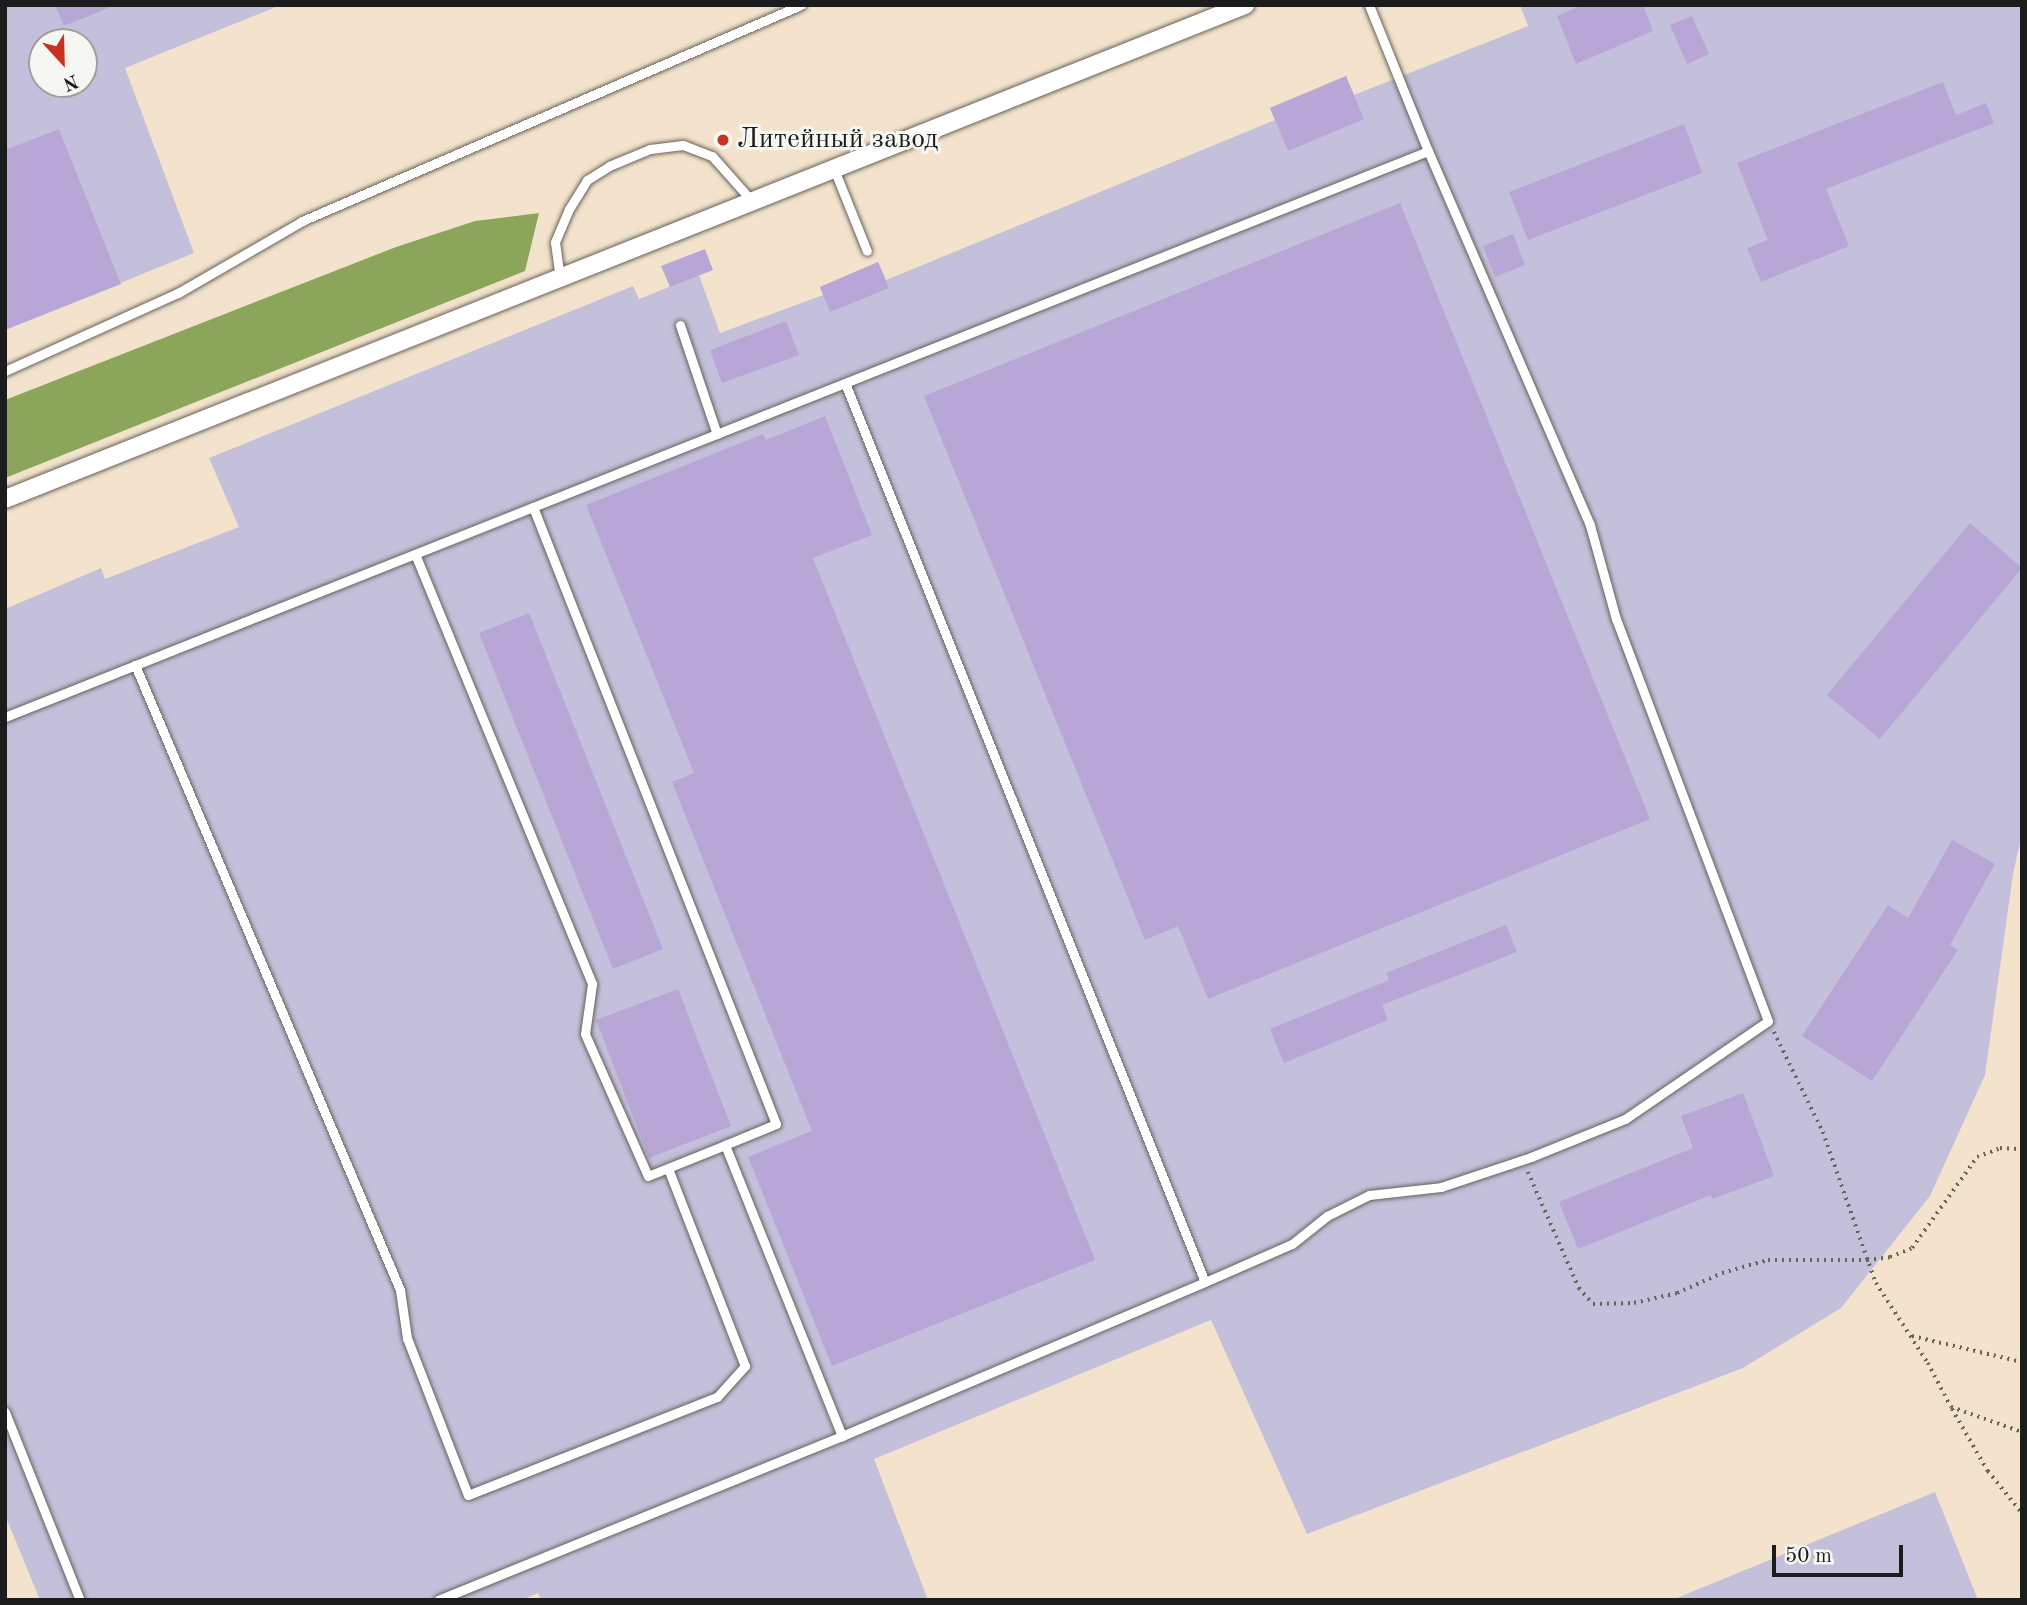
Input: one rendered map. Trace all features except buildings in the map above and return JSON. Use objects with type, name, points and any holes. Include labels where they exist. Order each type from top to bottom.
[{"type":"street","points":[[5,499],[1245,5]]},
{"type":"lane","points":[[5,371],[178,293],[302,221],[801,5]]},
{"type":"lane","points":[[438,1600],[842,1436],[1205,1282],[1292,1244],[1327,1216],[1369,1195],[1441,1187],[1523,1160],[1625,1119],[1768,1021],[1616,619],[1590,525],[1428,151],[1370,5]]},
{"type":"lane","points":[[560,278],[555,242],[569,209],[587,180],[609,166],[650,149],[683,145],[712,156],[752,201]]},
{"type":"lane","points":[[5,717],[1428,151]]},
{"type":"lane","points":[[834,169],[867,251]]},
{"type":"lane","points":[[680,325],[717,433]]},
{"type":"lane","points":[[845,383],[1205,1282]]},
{"type":"lane","points":[[415,554],[592,984],[586,1034],[648,1176],[776,1124],[533,507]]},
{"type":"lane","points":[[135,665],[400,1290],[407,1338],[468,1495],[717,1397],[745,1366],[668,1168]]},
{"type":"lane","points":[[725,1145],[842,1436]]},
{"type":"lane","points":[[5,1412],[80,1600]]},
{"type":"path","points":[[1768,1021],[1823,1132],[1876,1283],[1988,1471],[2022,1513]]},
{"type":"path","points":[[1523,1160],[1579,1288],[1593,1304],[1634,1303],[1677,1293],[1722,1273],[1768,1259],[1867,1260],[1890,1257],[1912,1248],[1977,1157],[2000,1148],[2022,1149]]},
{"type":"path","points":[[1910,1336],[2022,1362]]},
{"type":"path","points":[[1951,1407],[2022,1432]]},
{"type":"shaded area","points":[[5,5],[281,5],[125,68],[194,253],[5,330]]},
{"type":"shaded area","points":[[1520,5],[2022,5],[2022,834],[2013,874],[1985,1075],[1930,1196],[1841,1308],[1743,1368],[1307,1534],[1211,1320],[874,1459],[928,1600],[541,1600],[538,1593],[521,1600],[40,1600],[5,1515],[5,609],[101,568],[105,579],[239,527],[209,458],[633,286],[639,299],[699,275],[720,333],[823,295],[820,287],[878,262],[886,280],[1275,120],[1270,108],[1346,76],[1354,95],[1528,26]]},
{"type":"shaded area","points":[[1935,1492],[1978,1600],[1672,1600]]},
{"type":"green space","points":[[539,213],[525,271],[5,478],[5,400],[396,247],[475,221]]},
{"type":"place","name":"Литейный завод","points":[[723,140]]}]
